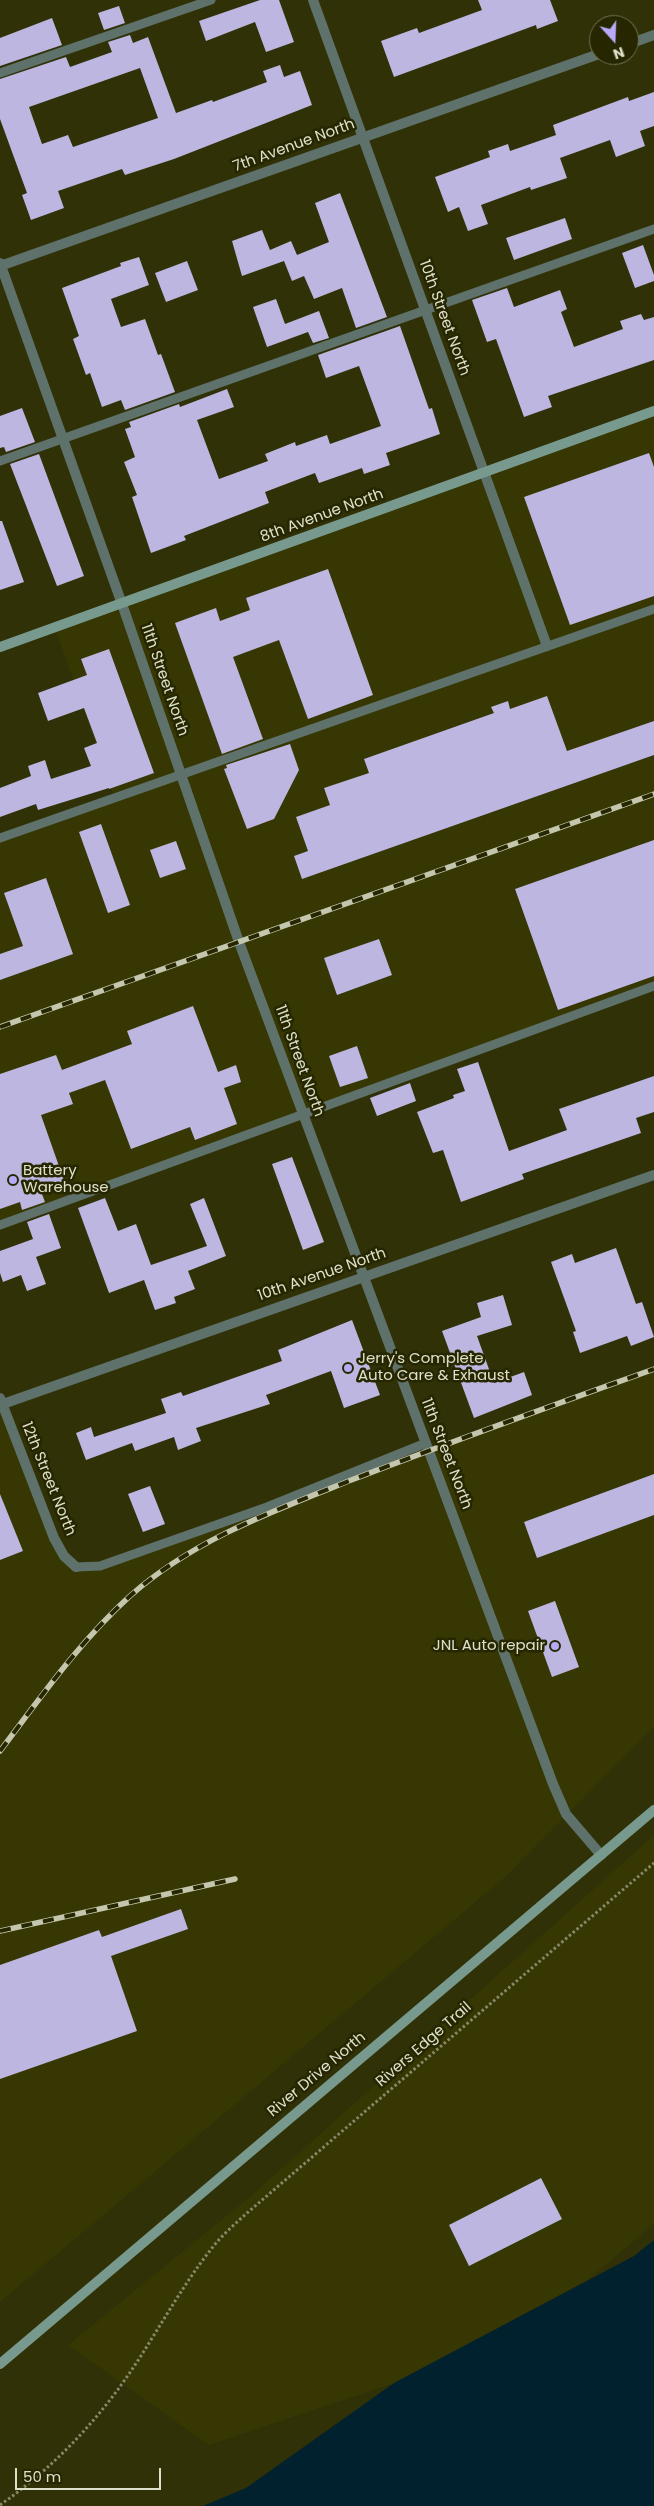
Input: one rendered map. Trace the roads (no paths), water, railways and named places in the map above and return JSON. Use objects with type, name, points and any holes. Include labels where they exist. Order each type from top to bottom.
[{"type":"main road","name":"8th Avenue North","points":[[0,647],[654,411]]},
{"type":"main road","name":"River Drive North","points":[[0,2364],[654,1810]]},
{"type":"street","name":"10th Street North","points":[[313,0],[547,646]]},
{"type":"street","points":[[639,40],[654,35]]},
{"type":"street","name":"7th Avenue North","points":[[0,265],[589,58]]},
{"type":"street","name":"11th Street North","points":[[0,265],[122,604],[238,942],[362,1277],[566,1814],[601,1855]]},
{"type":"street","name":"10th Avenue North","points":[[1,1403],[654,1175]]},
{"type":"street","name":"12th Street North","points":[[1,1403],[54,1538],[64,1556],[76,1566]]},
{"type":"lane","points":[[0,73],[211,0]]},
{"type":"lane","points":[[0,461],[654,229]]},
{"type":"lane","points":[[0,838],[654,609]]},
{"type":"lane","points":[[0,1224],[654,986]]},
{"type":"lane","points":[[76,1566],[100,1566],[266,1507],[426,1443]]},
{"type":"water","points":[[654,2240],[654,2506],[203,2506],[246,2488],[394,2383],[634,2256]]},
{"type":"railway","points":[[0,1027],[654,794]]},
{"type":"railway","points":[[0,1751],[62,1670],[112,1613],[155,1576],[208,1542],[295,1502],[354,1479],[654,1369]]},
{"type":"railway","points":[[0,1931],[235,1879]]},
{"type":"place","name":"Battery Warehouse","points":[[13,1180]]},
{"type":"place","name":"Jerry's Complete Auto Care & Exhaust","points":[[348,1368]]},
{"type":"place","name":"JNL Auto repair","points":[[555,1646]]}]
